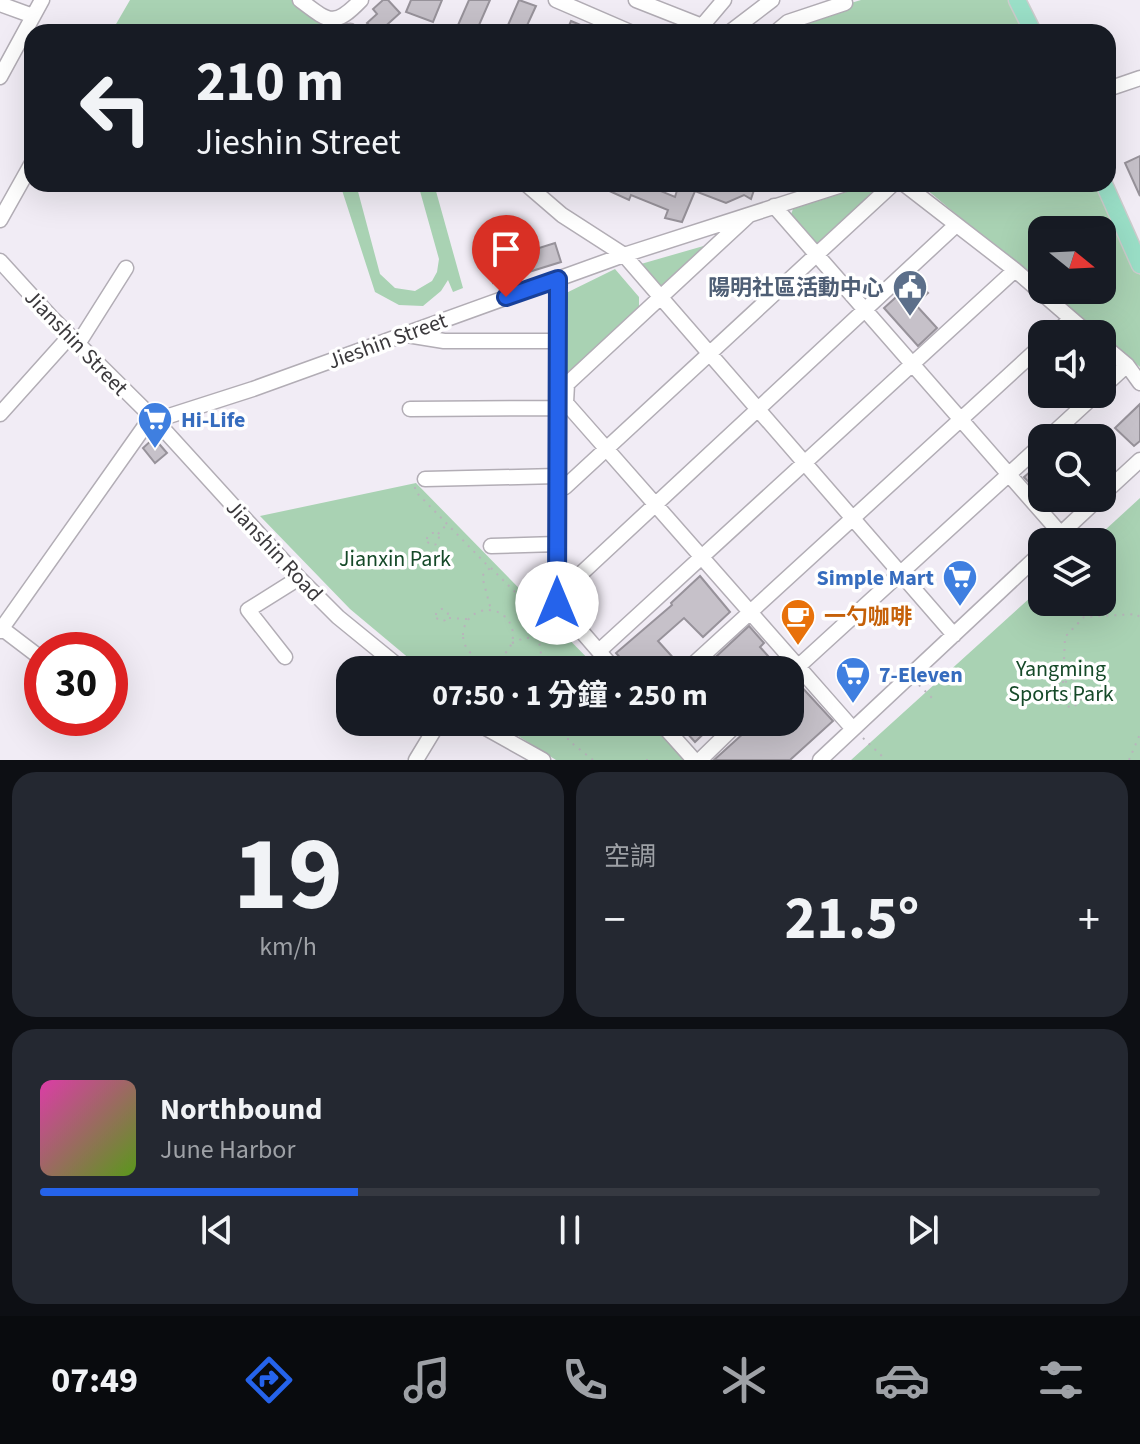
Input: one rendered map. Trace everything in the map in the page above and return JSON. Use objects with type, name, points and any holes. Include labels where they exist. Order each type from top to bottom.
[{"type":"main road","points":[[1017,0],[1029,24]]},
{"type":"main road","points":[[1108,192],[1140,265]]},
{"type":"street","points":[[29,24],[42,0]]},
{"type":"street","points":[[300,0],[321,16],[336,21],[345,17],[361,0]]},
{"type":"street","points":[[556,0],[612,24]]},
{"type":"street","points":[[636,0],[697,24]]},
{"type":"street","points":[[704,24],[724,0]]},
{"type":"street","points":[[740,24],[772,0]]},
{"type":"street","points":[[785,24],[845,3]]},
{"type":"street","points":[[0,4],[33,16]]},
{"type":"street","points":[[0,77],[24,33]]},
{"type":"street","points":[[1116,86],[1140,78]]},
{"type":"street","points":[[0,220],[24,177]]},
{"type":"street","points":[[535,192],[562,215],[624,255],[954,635]]},
{"type":"street","name":"Jieshin Street","points":[[156,421],[624,255],[819,192]]},
{"type":"street","points":[[420,485],[561,482],[607,448],[884,192]]},
{"type":"street","points":[[914,192],[1015,270],[1071,319]]},
{"type":"street","points":[[774,206],[1009,474],[1050,528]]},
{"type":"street","points":[[751,213],[567,384],[566,403],[703,556],[783,656]]},
{"type":"street","points":[[557,600],[956,225]]},
{"type":"street","name":"Jianshin Street","points":[[0,261],[156,421]]},
{"type":"street","points":[[0,414],[74,340],[126,268]]},
{"type":"street","points":[[599,651],[1015,270]]},
{"type":"street","points":[[558,279],[561,482],[557,600],[603,656]]},
{"type":"street","points":[[403,334],[444,341],[558,341]]},
{"type":"street","points":[[1116,356],[1140,383]]},
{"type":"street","points":[[702,656],[1028,358]]},
{"type":"street","points":[[1116,375],[1127,365]]},
{"type":"street","points":[[410,409],[558,408]]},
{"type":"street","points":[[1063,424],[1081,408]]},
{"type":"street","points":[[24,646],[1,629],[147,423],[156,421]]},
{"type":"street","name":"Jianshin Road","points":[[156,421],[299,578],[338,617],[386,656]]},
{"type":"street","points":[[804,661],[1028,457]]},
{"type":"street","points":[[1116,483],[1140,460]]},
{"type":"street","points":[[1068,528],[1085,512]]},
{"type":"street","points":[[491,546],[557,544]]},
{"type":"street","points":[[820,760],[1028,565]]},
{"type":"street","points":[[285,657],[248,610],[299,578]]},
{"type":"street","points":[[804,680],[853,729]]},
{"type":"street","points":[[416,760],[431,736]]},
{"type":"street","points":[[500,736],[543,760]]},
{"type":"street","points":[[674,736],[697,760],[724,736]]},
{"type":"path","points":[[420,485],[447,524],[541,618],[557,600]]},
{"type":"path","points":[[437,535],[447,524]]},
{"type":"path","points":[[490,568],[482,576],[491,610]]},
{"type":"path","points":[[448,618],[448,612],[441,607],[437,619],[468,619]]},
{"type":"path","points":[[491,610],[510,621],[513,629],[508,651],[487,660],[472,655],[463,634],[468,619],[491,610]]},
{"type":"path","points":[[1063,683],[1073,679],[1080,684],[1083,694],[1079,703],[1071,708],[1062,703],[1059,694],[1063,683],[1065,637],[1084,617],[1137,614],[1140,618]]},
{"type":"path","points":[[512,643],[524,638],[537,638],[541,656]]},
{"type":"path","points":[[910,676],[935,701]]},
{"type":"path","points":[[853,729],[886,760]]},
{"type":"path","points":[[1129,760],[1140,734]]},
{"type":"path","points":[[568,736],[568,740],[593,760]]},
{"type":"path","points":[[646,760],[652,760]]},
{"type":"green space","points":[[130,0],[292,0],[323,24],[116,24]]},
{"type":"green space","points":[[861,0],[1013,0],[1024,24],[780,24]]},
{"type":"green space","points":[[343,192],[358,192],[380,274],[395,288],[415,291],[432,281],[437,272],[439,259],[420,192],[436,192],[463,288],[453,292],[448,280],[441,291],[423,306],[399,305],[375,292]]},
{"type":"green space","points":[[846,192],[874,194],[818,248],[790,217],[793,209]]},
{"type":"green space","points":[[930,192],[1103,192],[1113,216],[1028,216],[1028,274]]},
{"type":"green space","points":[[1116,222],[1140,275],[1140,367],[1116,347],[1116,320],[1083,320],[1064,304],[1116,304]]},
{"type":"green space","points":[[707,245],[659,295],[634,266]]},
{"type":"green space","points":[[615,269],[639,297],[639,313],[562,382],[560,296]]},
{"type":"green space","name":"Jianxin Park","points":[[416,483],[585,656],[406,656],[350,609],[260,516]]},
{"type":"green space","name":"Yangming Sports Park","points":[[1140,498],[1140,760],[851,760],[1028,600],[1028,616],[1116,616],[1116,528],[1107,528]]},
{"type":"green space","points":[[518,736],[663,736],[686,760],[556,760]]},
{"type":"building","points":[[383,0],[388,0],[400,13],[388,24],[368,24],[377,14],[373,9]]},
{"type":"building","points":[[411,0],[442,0],[433,22],[406,12]]},
{"type":"building","points":[[469,0],[490,0],[480,24],[458,24]]},
{"type":"building","points":[[519,0],[536,6],[528,24],[508,24]]},
{"type":"building","points":[[1140,156],[1140,196],[1125,163]]},
{"type":"building","points":[[612,192],[663,192],[675,197],[677,192],[695,192],[682,222],[665,218],[668,210],[631,195],[629,200]]},
{"type":"building","points":[[698,192],[753,192],[751,199],[744,195],[726,203]]},
{"type":"building","points":[[555,243],[561,262],[493,283],[488,264]]},
{"type":"building","name":"陽明社區活動中心","points":[[915,280],[928,293],[915,304],[937,328],[918,346],[884,308]]},
{"type":"building","points":[[1140,404],[1140,441],[1134,446],[1116,427]]},
{"type":"building","name":"Hi-Life","points":[[154,438],[167,453],[155,463],[143,448]]},
{"type":"building","points":[[700,576],[730,612],[703,637],[684,618],[658,641],[672,656],[619,656],[616,653]]},
{"type":"building","points":[[749,626],[764,643],[760,647],[768,656],[717,656]]},
{"type":"building","points":[[804,690],[833,721],[790,760],[714,760],[741,736],[804,736]]},
{"type":"place","name":"陽明社區活動中心","points":[[910,318]]},
{"type":"place","name":"Hi-Life","points":[[155,450]]},
{"type":"place","name":"Simple Mart","points":[[960,608]]},
{"type":"place","name":"一勺咖啡","points":[[798,647]]},
{"type":"place","name":"7-Eleven","points":[[853,705]]},
{"type":"route","points":[[506,297],[558,279],[557,603]]}]
